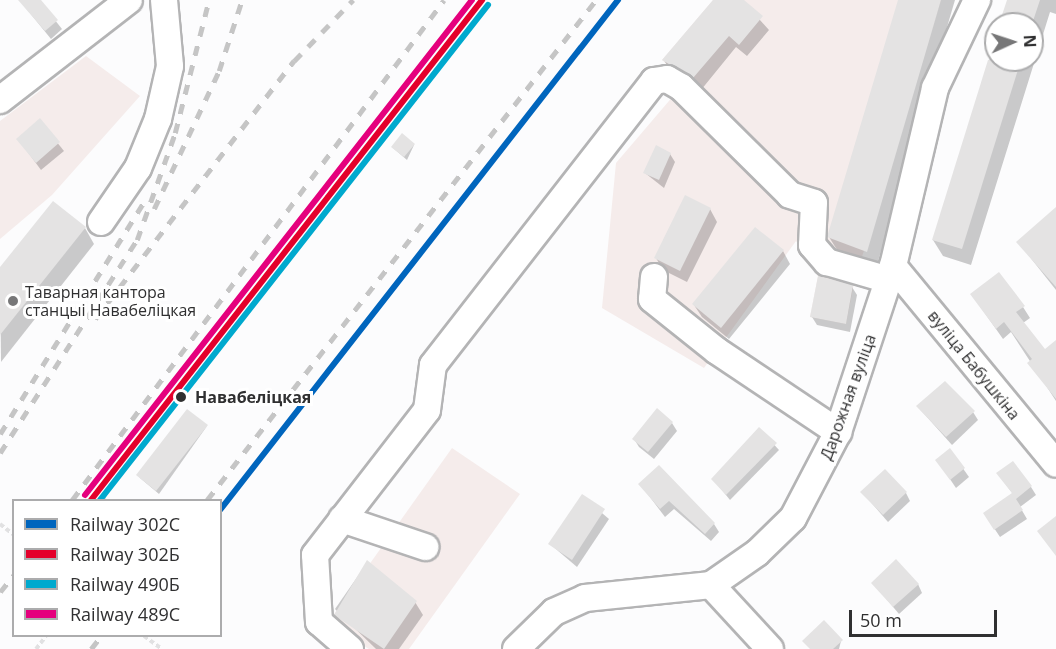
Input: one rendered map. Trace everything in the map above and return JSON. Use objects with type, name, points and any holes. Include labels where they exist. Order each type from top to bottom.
[{"type":"street","points":[[0,100],[129,0]]},
{"type":"street","points":[[101,222],[138,168],[158,119],[170,66],[164,0]]},
{"type":"street","name":"Дарожная вуліца","points":[[516,649],[554,612],[585,598],[711,585],[757,553],[793,518],[838,432],[891,273],[935,88],[977,0]]},
{"type":"street","points":[[350,649],[320,622],[313,581],[315,555],[427,410],[433,365],[654,81],[667,79],[681,87],[790,195],[814,203],[812,245],[826,262],[891,273]]},
{"type":"street","name":"вуліца Бабушкіна","points":[[891,273],[1056,464]]},
{"type":"street","points":[[654,277],[652,299],[717,351],[838,432]]},
{"type":"street","points":[[342,519],[425,547]]},
{"type":"street","points":[[711,585],[770,649]]},
{"type":"path","points":[[102,496],[106,499]]},
{"type":"path","points":[[0,524],[12,533]]},
{"type":"path","points":[[36,649],[45,637]]},
{"type":"path","points":[[145,637],[162,649]]},
{"type":"shaded area","points":[[713,0],[941,0],[854,283],[846,324],[810,317],[818,276],[796,241],[704,368],[602,308],[616,163],[686,81],[662,60]]},
{"type":"shaded area","points":[[86,56],[140,96],[52,195],[0,239],[0,121]]},
{"type":"shaded area","points":[[452,448],[520,494],[409,649],[369,649],[327,624]]},
{"type":"building","points":[[18,0],[41,0],[58,20],[45,31]]},
{"type":"building","points":[[713,0],[744,0],[763,16],[739,45],[729,36],[693,78],[662,60]]},
{"type":"building","points":[[898,0],[941,0],[867,252],[827,237]]},
{"type":"building","points":[[1007,0],[1040,0],[1036,12],[1003,12]]},
{"type":"building","points":[[984,72],[1017,72],[962,249],[932,240]]},
{"type":"building","points":[[40,118],[60,142],[36,163],[16,139]]},
{"type":"building","points":[[402,133],[415,144],[404,157],[391,147]]},
{"type":"building","points":[[656,145],[671,153],[659,180],[643,173]]},
{"type":"building","points":[[685,195],[711,208],[680,271],[654,258]]},
{"type":"building","name":"Таварная кантора станцыі Навабеліцкая","points":[[53,201],[86,227],[0,335],[0,267]]},
{"type":"building","points":[[1056,207],[1056,287],[1016,242]]},
{"type":"building","points":[[755,227],[784,250],[721,328],[692,304]]},
{"type":"building","points":[[999,272],[1025,306],[1016,312],[1045,349],[1056,340],[1056,399],[1027,363],[1032,359],[1004,322],[996,329],[970,294]]},
{"type":"building","points":[[818,276],[853,285],[846,324],[810,317]]},
{"type":"building","points":[[945,381],[975,411],[946,437],[916,406]]},
{"type":"building","points":[[657,408],[673,422],[648,452],[632,439]]},
{"type":"building","name":"Навабеліцкая","points":[[187,409],[208,425],[156,491],[136,475]]},
{"type":"building","points":[[759,427],[777,443],[726,495],[711,479]]},
{"type":"building","points":[[950,448],[965,468],[950,480],[935,460]]},
{"type":"building","points":[[1013,461],[1032,486],[1016,499],[1023,510],[994,530],[983,513],[1012,493],[996,473]]},
{"type":"building","points":[[659,465],[715,523],[705,534],[669,501],[660,509],[638,484]]},
{"type":"building","points":[[885,469],[907,492],[883,515],[860,492]]},
{"type":"building","points":[[582,494],[605,509],[572,560],[548,544]]},
{"type":"building","points":[[1056,516],[1056,556],[1037,531]]},
{"type":"building","points":[[896,559],[919,584],[893,607],[871,583]]},
{"type":"building","points":[[367,560],[417,601],[384,649],[334,615]]},
{"type":"building","points":[[824,620],[843,640],[833,649],[810,649],[802,641]]},
{"type":"railway","points":[[0,453],[137,240],[175,133],[209,0]]},
{"type":"railway","points":[[154,209],[219,71],[242,0]]},
{"type":"railway","points":[[95,319],[294,61],[353,0]]},
{"type":"railway","points":[[73,499],[444,0]]},
{"type":"railway","points":[[208,499],[596,0]]},
{"type":"railway","points":[[0,434],[144,202]]},
{"type":"railway","points":[[0,592],[12,577]]},
{"type":"railway","points":[[91,649],[100,637]]},
{"type":"rail line","name":"489С","points":[[85,495],[472,0]]},
{"type":"rail line","name":"302Б","points":[[92,499],[482,0]]},
{"type":"rail line","name":"302С","points":[[222,507],[618,0]]},
{"type":"rail line","name":"490Б","points":[[101,499],[488,5]]},
{"type":"place","name":"Таварная кантора станцыі Навабеліцкая","points":[[13,301]]},
{"type":"place","name":"Навабеліцкая","points":[[181,397]]}]
